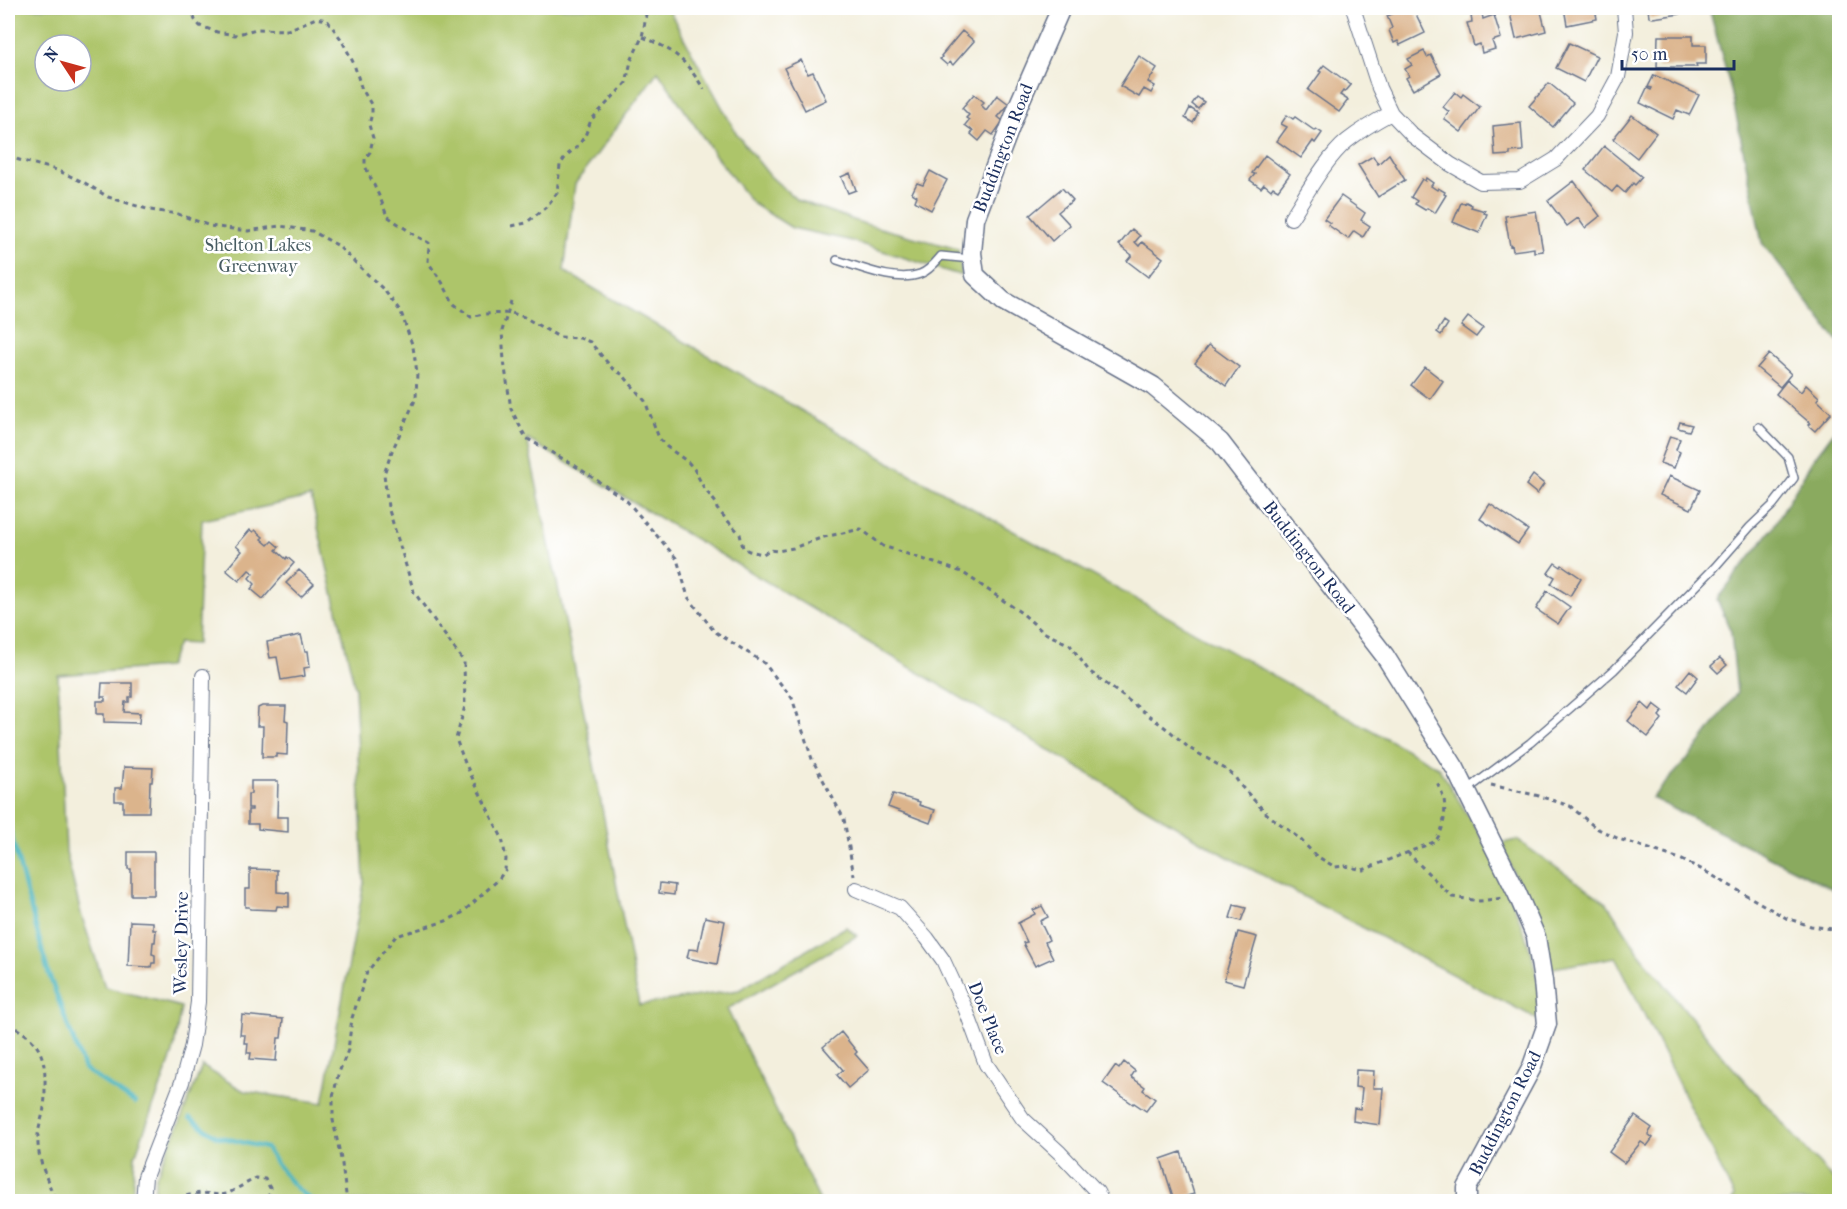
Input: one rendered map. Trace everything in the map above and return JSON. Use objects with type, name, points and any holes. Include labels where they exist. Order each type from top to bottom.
[{"type":"street","name":"Buddington Road","points":[[1060,8],[1019,104],[975,219],[973,260],[975,275],[1003,301],[1153,386],[1220,442],[1385,656],[1455,768],[1473,786],[1536,937],[1543,981],[1546,1024],[1531,1069],[1467,1188],[1467,1202]]},
{"type":"street","points":[[1353,8],[1379,88],[1391,113],[1422,143],[1450,164],[1481,182],[1520,181],[1556,159],[1597,116],[1618,77],[1626,32],[1624,8]]},
{"type":"street","points":[[1291,218],[1345,142],[1371,123],[1391,113]]},
{"type":"street","name":"Wesley Drive","points":[[143,1202],[145,1177],[182,1082],[192,1045],[198,1002],[203,676]]},
{"type":"street","name":"Doe Place","points":[[856,889],[900,908],[927,938],[943,960],[966,1010],[986,1064],[1023,1119],[1060,1153],[1097,1192],[1102,1202]]},
{"type":"lane","points":[[837,260],[890,275],[906,277],[922,274],[941,256],[973,260]]},
{"type":"lane","points":[[1473,786],[1530,743],[1614,670],[1715,567],[1780,496],[1794,478],[1788,457],[1759,427]]},
{"type":"path","points":[[191,8],[200,26],[217,32],[235,34],[256,29],[288,30],[316,18],[327,20],[342,39],[354,64],[361,87],[372,106],[369,125],[373,138],[370,152],[365,159],[365,166],[387,216],[429,243],[428,262],[454,304],[471,317],[483,314],[512,313],[524,317],[559,337],[580,338],[590,342],[645,401],[659,438],[694,469],[704,488],[716,503],[717,509],[740,534],[743,548],[749,552],[763,554],[770,550],[793,548],[824,537],[861,530],[883,546],[962,572],[1023,614],[1043,632],[1070,645],[1089,671],[1172,732],[1189,748],[1227,770],[1267,814],[1300,839],[1315,855],[1335,867],[1345,866],[1363,870],[1434,842],[1440,837],[1444,799],[1436,780]]},
{"type":"path","points":[[512,226],[526,223],[546,207],[557,193],[560,165],[585,136],[591,120],[626,83],[631,61],[642,37],[646,17],[645,8]]},
{"type":"path","points":[[642,37],[668,47],[681,57],[704,88]]},
{"type":"path","points":[[8,157],[57,170],[108,197],[150,210],[178,214],[210,226],[248,231],[280,226],[312,231],[336,245],[384,290],[401,312],[413,347],[417,372],[416,399],[384,474],[388,507],[414,592],[464,662],[465,706],[456,739],[465,763],[502,838],[506,859],[505,870],[498,880],[462,913],[446,921],[396,936],[367,972],[352,1018],[348,1050],[338,1075],[333,1097],[333,1120],[347,1202]]},
{"type":"path","points":[[511,300],[502,331],[504,361],[512,410],[526,438],[574,465],[626,500],[677,559],[688,597],[714,631],[764,663],[792,698],[812,759],[844,819],[856,889]]},
{"type":"path","points":[[1473,786],[1539,796],[1570,806],[1596,828],[1619,839],[1680,859],[1786,918],[1811,926],[1839,930]]},
{"type":"path","points":[[1407,852],[1452,897],[1480,901],[1497,900],[1517,892]]},
{"type":"path","points":[[8,1024],[27,1035],[38,1048],[45,1062],[45,1096],[43,1114],[37,1129],[38,1147],[42,1166],[56,1202]]},
{"type":"path","points":[[171,1202],[174,1198],[201,1193],[227,1194],[256,1178],[265,1179],[270,1188],[268,1202]]},
{"type":"green space","name":"Shelton Lakes Greenway","points":[[8,8],[668,8],[738,136],[770,176],[797,200],[865,224],[958,249],[962,276],[848,240],[792,228],[752,203],[715,155],[658,71],[575,184],[564,271],[896,466],[1438,767],[1492,854],[1532,954],[1547,1024],[1228,857],[527,439],[585,717],[639,1005],[739,990],[846,927],[857,936],[727,1009],[820,1201],[154,1201],[155,1178],[202,1066],[244,1091],[323,1103],[364,883],[355,688],[311,497],[202,520],[197,644],[178,643],[168,667],[58,675],[66,852],[81,914],[105,987],[181,1007],[173,1053],[135,1156],[132,1201],[8,1201]]},
{"type":"green space","points":[[1709,8],[1839,8],[1839,343],[1762,243],[1731,90]]},
{"type":"green space","points":[[1837,428],[1840,428],[1839,892],[1652,798],[1691,755],[1737,693],[1731,632],[1717,599],[1772,529],[1812,461]]},
{"type":"green space","points":[[1517,840],[1607,903],[1639,953],[1726,1060],[1839,1186],[1839,1201],[1732,1201],[1734,1196],[1616,957],[1542,970],[1517,882],[1502,843]]},
{"type":"building","points":[[1413,8],[1425,33],[1400,45],[1398,41],[1394,43],[1389,30],[1392,28],[1387,16]]},
{"type":"building","points":[[1540,8],[1546,31],[1516,39],[1509,9]]},
{"type":"building","points":[[1564,8],[1595,8],[1597,19],[1567,25]]},
{"type":"building","points":[[1648,8],[1680,8],[1680,14],[1653,18],[1649,17]]},
{"type":"building","points":[[1482,13],[1483,19],[1494,15],[1501,38],[1492,41],[1495,49],[1482,53],[1480,44],[1474,46],[1467,23],[1472,22],[1471,16]]},
{"type":"building","points":[[962,31],[974,41],[953,65],[950,62],[947,65],[940,59],[941,56]]},
{"type":"building","points":[[1658,36],[1693,36],[1693,45],[1706,45],[1706,64],[1696,64],[1697,67],[1657,67]]},
{"type":"building","points":[[1569,43],[1597,56],[1584,82],[1556,68]]},
{"type":"building","points":[[1424,51],[1427,57],[1431,55],[1441,74],[1413,90],[1406,78],[1409,76],[1405,69],[1412,65],[1408,59]]},
{"type":"building","points":[[1139,56],[1157,68],[1148,82],[1155,86],[1151,93],[1144,89],[1139,97],[1120,86]]},
{"type":"building","points":[[801,60],[808,74],[813,72],[826,100],[805,110],[784,68]]},
{"type":"building","points":[[1324,65],[1351,85],[1340,95],[1348,100],[1339,112],[1308,90]]},
{"type":"building","points":[[1654,75],[1699,95],[1689,115],[1677,110],[1673,119],[1640,103],[1647,88],[1651,90],[1652,88],[1648,87]]},
{"type":"building","points":[[1549,83],[1573,103],[1553,127],[1529,106]]},
{"type":"building","points":[[1455,92],[1461,97],[1463,94],[1480,107],[1461,132],[1444,119],[1449,112],[1443,107]]},
{"type":"building","points":[[974,94],[984,102],[981,105],[986,110],[997,95],[1009,104],[998,117],[1003,121],[993,135],[987,131],[979,141],[971,134],[973,131],[965,125],[969,120],[966,118],[969,115],[962,108]]},
{"type":"building","points":[[1197,97],[1204,102],[1198,109],[1192,104]]},
{"type":"building","points":[[1190,108],[1198,113],[1193,123],[1185,118]]},
{"type":"building","points":[[1287,115],[1293,119],[1295,117],[1315,131],[1316,129],[1322,133],[1301,158],[1277,141],[1287,127],[1281,124]]},
{"type":"building","points":[[1632,115],[1656,133],[1637,158],[1613,139]]},
{"type":"building","points":[[1521,123],[1523,151],[1495,156],[1493,126]]},
{"type":"building","points":[[1604,146],[1642,177],[1625,193],[1617,186],[1612,192],[1585,170]]},
{"type":"building","points":[[1389,154],[1405,180],[1378,197],[1358,165],[1373,156],[1378,164]]},
{"type":"building","points":[[1265,155],[1290,174],[1278,190],[1273,187],[1271,190],[1264,184],[1261,188],[1250,180],[1255,174],[1252,173]]},
{"type":"building","points":[[930,171],[947,180],[931,210],[916,202],[917,196],[912,193],[917,183],[923,185]]},
{"type":"building","points":[[850,173],[856,190],[848,193],[841,177]]},
{"type":"building","points":[[1426,178],[1433,183],[1431,186],[1445,192],[1446,195],[1435,213],[1415,204],[1417,201],[1411,197],[1422,179],[1425,181]]},
{"type":"building","points":[[1574,181],[1600,216],[1585,228],[1578,218],[1567,226],[1548,201]]},
{"type":"building","points":[[1062,188],[1073,200],[1058,212],[1070,225],[1052,241],[1030,215]]},
{"type":"building","points":[[1341,196],[1365,213],[1361,220],[1370,226],[1363,237],[1354,231],[1348,239],[1328,225],[1330,223],[1324,219]]},
{"type":"building","points":[[1466,202],[1472,205],[1471,207],[1485,211],[1484,213],[1487,214],[1479,233],[1453,222],[1461,203]]},
{"type":"building","points":[[1536,211],[1543,251],[1534,252],[1534,248],[1513,251],[1512,245],[1510,246],[1505,216]]},
{"type":"building","points":[[1132,229],[1140,236],[1135,242],[1139,246],[1142,242],[1163,258],[1148,277],[1127,261],[1132,255],[1119,245]]},
{"type":"building","points":[[1468,317],[1483,328],[1476,337],[1461,326]]},
{"type":"building","points":[[1444,321],[1448,324],[1441,335],[1437,332]]},
{"type":"building","points":[[1209,345],[1239,367],[1226,386],[1195,363]]},
{"type":"building","points":[[1769,354],[1791,374],[1780,387],[1757,368]]},
{"type":"building","points":[[1425,367],[1443,381],[1430,399],[1411,385]]},
{"type":"building","points":[[1787,380],[1801,392],[1806,385],[1831,413],[1815,431],[1808,425],[1810,423],[1776,394]]},
{"type":"building","points":[[1680,422],[1692,425],[1689,431],[1678,428]]},
{"type":"building","points":[[1670,436],[1680,439],[1676,450],[1680,452],[1674,468],[1660,463]]},
{"type":"building","points":[[1533,475],[1544,484],[1537,494],[1526,485]]},
{"type":"building","points":[[1669,476],[1700,490],[1691,509],[1660,495]]},
{"type":"building","points":[[1490,504],[1528,530],[1518,544],[1480,519]]},
{"type":"building","points":[[250,530],[253,532],[255,530],[268,545],[272,541],[279,547],[276,550],[294,563],[263,599],[251,589],[255,584],[249,578],[253,573],[249,570],[239,581],[226,570],[242,551],[236,546]]},
{"type":"building","points":[[1555,563],[1581,578],[1570,596],[1551,584],[1555,577],[1548,573]]},
{"type":"building","points":[[299,570],[314,584],[301,597],[286,583]]},
{"type":"building","points":[[1547,591],[1570,607],[1558,624],[1536,609]]},
{"type":"building","points":[[301,635],[305,651],[308,651],[310,667],[304,668],[305,676],[281,680],[277,657],[270,658],[267,642]]},
{"type":"building","points":[[1720,658],[1727,665],[1718,673],[1711,666]]},
{"type":"building","points":[[1690,670],[1698,677],[1687,692],[1678,685]]},
{"type":"building","points":[[102,683],[132,683],[132,697],[129,697],[129,702],[125,702],[124,712],[140,713],[139,723],[104,722],[104,714],[97,714],[97,701],[105,701],[105,697],[101,697]]},
{"type":"building","points":[[1642,703],[1650,710],[1654,704],[1663,711],[1659,716],[1662,719],[1648,737],[1628,721]]},
{"type":"building","points":[[286,706],[287,755],[276,754],[276,757],[262,757],[263,726],[257,726],[258,708]]},
{"type":"building","points":[[124,767],[153,768],[149,812],[123,812],[123,801],[115,801],[115,788],[122,788]]},
{"type":"building","points":[[251,781],[278,781],[277,817],[288,817],[288,832],[258,829],[258,824],[248,824],[248,810],[252,810],[248,808]]},
{"type":"building","points":[[893,794],[920,802],[919,805],[935,810],[930,823],[888,807]]},
{"type":"building","points":[[128,852],[154,852],[154,895],[131,895],[131,869],[128,869]]},
{"type":"building","points":[[250,869],[277,870],[277,892],[289,893],[289,907],[277,906],[276,910],[245,907],[245,889],[250,889]]},
{"type":"building","points":[[660,883],[675,885],[674,895],[659,893]]},
{"type":"building","points":[[1234,905],[1246,908],[1241,921],[1230,918]]},
{"type":"building","points":[[1042,906],[1048,917],[1040,921],[1049,940],[1045,942],[1053,958],[1035,966],[1023,943],[1027,942],[1018,923],[1035,914],[1033,910]]},
{"type":"building","points":[[705,917],[725,921],[717,964],[687,958],[689,949],[698,950]]},
{"type":"building","points":[[130,921],[153,922],[153,930],[156,930],[152,954],[155,955],[155,963],[152,963],[151,967],[128,966]]},
{"type":"building","points":[[1238,932],[1257,937],[1243,985],[1224,980]]},
{"type":"building","points":[[242,1015],[283,1019],[281,1038],[278,1038],[276,1061],[250,1059],[251,1053],[247,1053],[248,1043],[244,1043],[245,1035],[240,1035]]},
{"type":"building","points":[[841,1032],[869,1070],[848,1088],[837,1075],[843,1070],[823,1047]]},
{"type":"building","points":[[1124,1062],[1135,1071],[1131,1077],[1145,1087],[1143,1090],[1155,1099],[1146,1111],[1103,1083],[1115,1066],[1119,1069]]},
{"type":"building","points":[[1356,1070],[1374,1071],[1373,1088],[1383,1088],[1380,1125],[1353,1121],[1354,1108],[1360,1109],[1362,1088],[1355,1087]]},
{"type":"building","points":[[1635,1116],[1652,1128],[1648,1134],[1653,1138],[1647,1146],[1641,1142],[1624,1163],[1609,1152]]},
{"type":"building","points":[[1181,1152],[1194,1194],[1174,1200],[1161,1159]]},
{"type":"waterway","points":[[8,817],[48,972],[84,1069],[135,1103]]},
{"type":"waterway","points":[[190,1118],[216,1136],[266,1148],[300,1192],[315,1202]]}]
